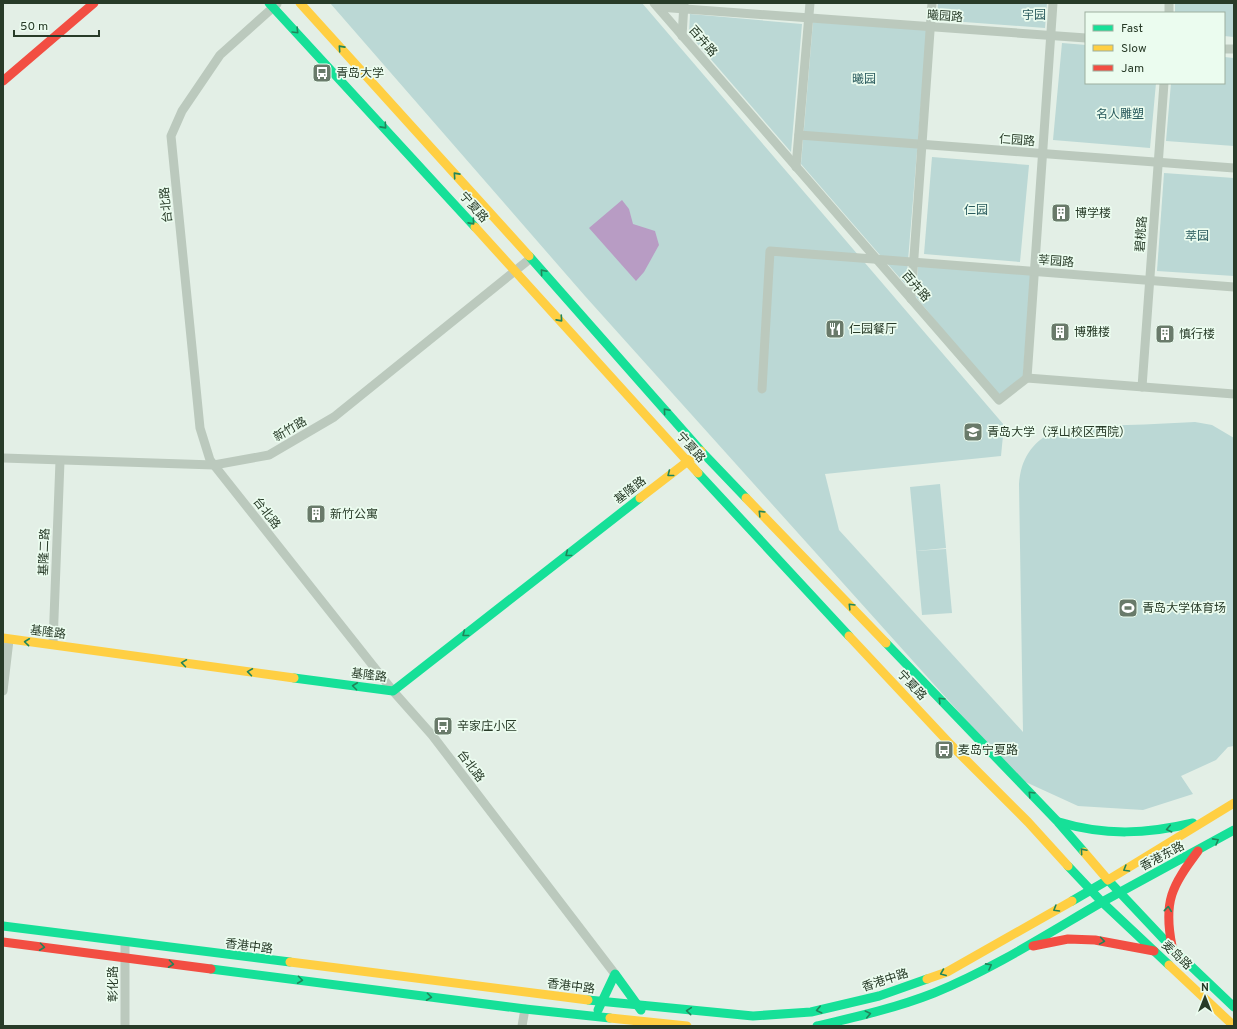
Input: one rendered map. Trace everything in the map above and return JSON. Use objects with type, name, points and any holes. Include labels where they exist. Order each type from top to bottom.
[{"type":"main road","points":[[3,81],[94,3]]},
{"type":"main road","name":"宁夏路","points":[[300,3],[531,258],[701,451],[1058,822],[1108,880]]},
{"type":"main road","name":"宁夏路","points":[[273,4],[516,270],[687,461],[951,745],[1028,822],[1102,902]]},
{"type":"main road","name":"基隆路","points":[[6,639],[53,644],[393,691],[701,451]]},
{"type":"main road","name":"香港东路","points":[[1108,880],[1234,803]]},
{"type":"main road","points":[[1058,822],[1082,830],[1114,834],[1166,830],[1207,819]]},
{"type":"main road","name":"香港东路","points":[[1102,902],[1234,830]]},
{"type":"main road","points":[[1172,948],[1167,927],[1167,909],[1171,892],[1176,880],[1198,851]]},
{"type":"main road","name":"香港中路","points":[[3,926],[125,943],[601,1002],[753,1016],[811,1012],[879,996],[947,972],[1108,880]]},
{"type":"main road","name":"麦岛路","points":[[1108,880],[1172,948],[1234,1007]]},
{"type":"main road","points":[[817,1026],[883,1011],[950,986],[1022,948],[1102,902]]},
{"type":"main road","name":"麦岛路","points":[[1102,902],[1234,1026]]},
{"type":"main road","points":[[1022,948],[1068,939],[1095,940],[1156,952]]},
{"type":"main road","points":[[3,942],[595,1018],[687,1026]]},
{"type":"main road","points":[[595,1018],[615,974],[639,1006],[647,1022]]},
{"type":"street","points":[[796,167],[810,3]]},
{"type":"street","points":[[911,298],[932,3]]},
{"type":"street","points":[[1053,3],[1027,378],[1234,394]]},
{"type":"street","name":"台北路","points":[[273,4],[220,55],[182,111],[171,136],[200,428],[210,460],[393,691],[432,735],[615,974]]},
{"type":"street","name":"曦园路","points":[[656,5],[684,6],[809,18],[1085,38]]},
{"type":"street","name":"百卉路","points":[[656,5],[999,400],[1027,378]]},
{"type":"street","points":[[682,36],[684,6]]},
{"type":"street","name":"碧桃路","points":[[1142,387],[1164,84]]},
{"type":"street","name":"仁园路","points":[[799,135],[1234,168]]},
{"type":"street","points":[[762,389],[770,251],[1234,287]]},
{"type":"street","name":"新竹路","points":[[3,458],[214,465],[269,455],[334,417],[531,258]]},
{"type":"street","name":"基隆二路","points":[[53,644],[60,461]]},
{"type":"street","points":[[3,691],[6,639]]},
{"type":"street","name":"彰化路","points":[[125,943],[125,1026]]},
{"type":"street","points":[[522,1026],[525,1009]]},
{"type":"green space","points":[[330,3],[642,3],[1004,425],[1001,456],[825,474],[839,530],[1023,732],[1019,484],[1022,467],[1033,446],[1054,431],[1063,428],[1144,424],[1195,422],[1212,425],[1234,438],[1234,746],[1228,747],[1216,760],[1181,776],[1193,794],[1143,810],[1078,806],[1019,779],[585,296]]},
{"type":"green space","name":"宇园","points":[[938,3],[1047,3],[1045,28],[937,20]]},
{"type":"green space","points":[[1175,3],[1234,3],[1234,37],[1225,36],[1225,12],[1175,12]]},
{"type":"green space","points":[[690,14],[802,24],[791,152],[689,34]]},
{"type":"green space","name":"曦园","points":[[813,22],[927,30],[906,285],[801,164]]},
{"type":"green space","name":"名人雕塑","points":[[1062,43],[1085,45],[1085,84],[1156,84],[1150,148],[1053,140]]},
{"type":"green space","points":[[1225,57],[1234,58],[1234,146],[1166,141],[1171,84],[1225,84]]},
{"type":"green space","name":"仁园","points":[[932,157],[1029,165],[1020,262],[924,254]]},
{"type":"green space","name":"萃园","points":[[1164,173],[1234,178],[1234,276],[1157,271]]},
{"type":"green space","points":[[918,266],[1031,275],[1023,376],[998,397],[916,297]]},
{"type":"green space","points":[[940,484],[946,548],[916,551],[910,487]]},
{"type":"green space","points":[[946,549],[952,613],[922,615],[916,551]]},
{"type":"shaded area","points":[[622,200],[629,209],[633,224],[655,231],[659,245],[644,272],[636,281],[589,228]]},
{"type":"traffic: fast","points":[[269,3],[475,227]]},
{"type":"traffic: fast","points":[[529,256],[701,451],[746,498]]},
{"type":"traffic: fast","points":[[698,473],[849,636]]},
{"type":"traffic: fast","points":[[294,678],[393,691],[640,498]]},
{"type":"traffic: fast","points":[[886,643],[1058,822],[1084,852]]},
{"type":"traffic: fast","points":[[1059,822],[1093,830],[1126,832],[1176,827],[1193,823]]},
{"type":"traffic: fast","points":[[1068,866],[1102,902],[1234,830]]},
{"type":"traffic: fast","points":[[1072,901],[1108,880],[1172,948],[1234,1007]]},
{"type":"traffic: fast","points":[[817,1026],[891,1008],[956,984],[1020,950],[1102,902],[1169,965]]},
{"type":"traffic: fast","points":[[3,926],[290,962]]},
{"type":"traffic: fast","points":[[211,969],[525,1009],[610,1018]]},
{"type":"traffic: fast","points":[[598,1010],[615,974],[641,1010]]},
{"type":"traffic: fast","points":[[588,1000],[753,1016],[811,1012],[879,996],[927,979]]},
{"type":"traffic: slow","points":[[300,3],[529,256]]},
{"type":"traffic: slow","points":[[475,227],[698,473]]},
{"type":"traffic: slow","points":[[640,498],[701,451]]},
{"type":"traffic: slow","points":[[746,498],[886,643]]},
{"type":"traffic: slow","points":[[849,636],[951,745],[1028,822],[1068,866]]},
{"type":"traffic: slow","points":[[3,638],[294,678]]},
{"type":"traffic: slow","points":[[1084,852],[1108,880],[1234,803]]},
{"type":"traffic: slow","points":[[927,979],[947,972],[1072,901]]},
{"type":"traffic: slow","points":[[290,962],[588,1000]]},
{"type":"traffic: slow","points":[[1169,965],[1234,1026]]},
{"type":"traffic: slow","points":[[610,1018],[687,1026]]},
{"type":"traffic: jam","points":[[3,81],[94,3]]},
{"type":"traffic: jam","points":[[1172,946],[1169,930],[1169,905],[1176,885],[1198,851]]},
{"type":"traffic: jam","points":[[1033,946],[1068,939],[1095,940],[1154,951]]},
{"type":"traffic: jam","points":[[3,942],[211,969]]},
{"type":"place","name":"青岛大学","points":[[322,73]]},
{"type":"place","name":"博学楼","points":[[1061,213]]},
{"type":"place","name":"仁园餐厅","points":[[835,329]]},
{"type":"place","name":"博雅楼","points":[[1060,332]]},
{"type":"place","name":"慎行楼","points":[[1165,334]]},
{"type":"place","name":"青岛大学（浮山校区西院）","points":[[973,432]]},
{"type":"place","name":"新竹公寓","points":[[316,514]]},
{"type":"place","name":"青岛大学体育场","points":[[1128,608]]},
{"type":"place","name":"辛家庄小区","points":[[443,726]]},
{"type":"place","name":"麦岛宁夏路","points":[[944,750]]}]
